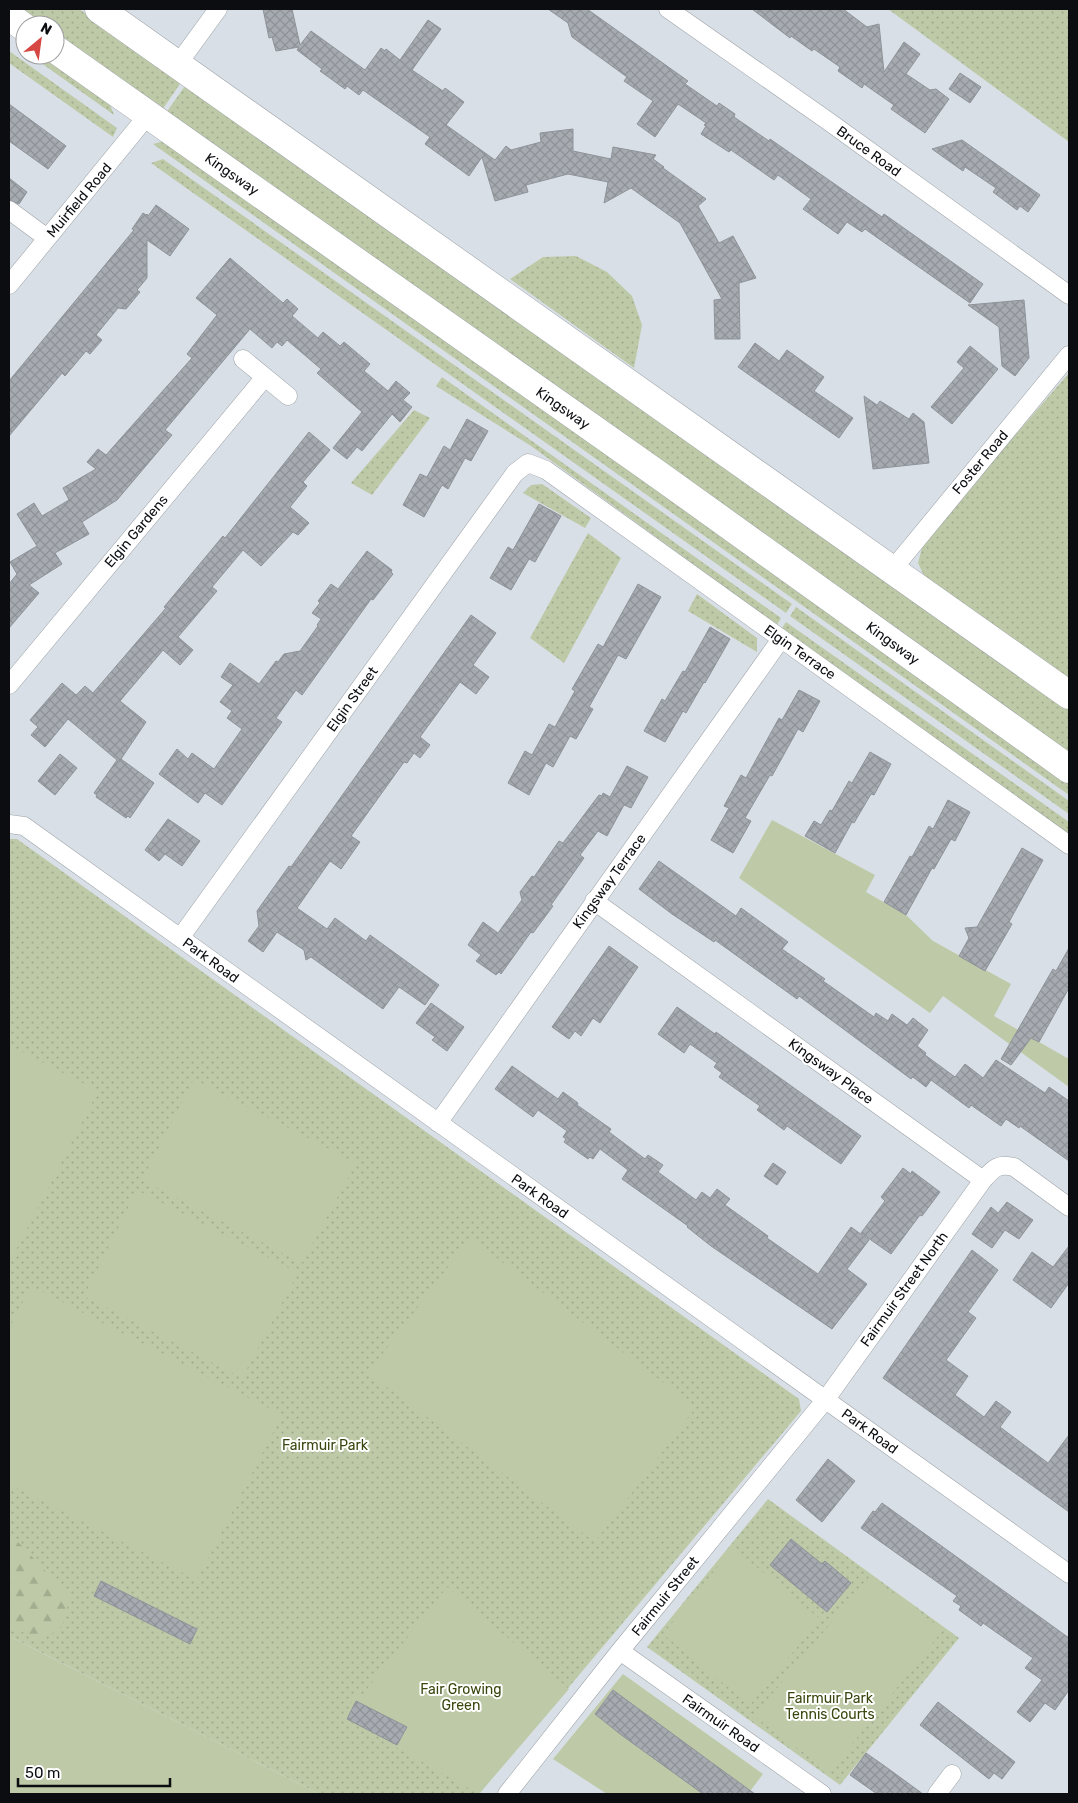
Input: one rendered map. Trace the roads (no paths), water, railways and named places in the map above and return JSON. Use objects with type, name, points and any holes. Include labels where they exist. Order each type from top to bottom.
[{"type":"highway","points":[[99,9],[1069,695]]},
{"type":"highway","name":"Kingsway","points":[[65,56],[656,473],[1069,769]]},
{"type":"street","points":[[178,64],[218,9]]},
{"type":"street","name":"Bruce Road","points":[[668,9],[828,121],[1069,295]]},
{"type":"street","name":"Muirfield Road","points":[[9,285],[148,115]]},
{"type":"street","points":[[9,210],[47,238]]},
{"type":"street","name":"Foster Road","points":[[892,570],[1069,355]]},
{"type":"street","points":[[243,360],[288,396]]},
{"type":"street","name":"Elgin Gardens","points":[[9,685],[265,377]]},
{"type":"street","name":"Elgin Terrace","points":[[528,463],[546,470],[1069,845]]},
{"type":"street","name":"Elgin Street","points":[[180,938],[515,473],[528,463]]},
{"type":"street","name":"Kingsway Terrace","points":[[438,1123],[782,639]]},
{"type":"street","name":"Park Road","points":[[9,824],[24,826],[1069,1574]]},
{"type":"street","name":"Kingsway Place","points":[[594,902],[984,1180]]},
{"type":"street","points":[[984,1180],[993,1169],[1003,1164],[1014,1167],[1069,1207]]},
{"type":"street","name":"Fairmuir Street North","points":[[826,1399],[984,1180]]},
{"type":"street","name":"Fairmuir Street","points":[[507,1794],[620,1651],[826,1399]]},
{"type":"street","name":"Fairmuir Road","points":[[620,1651],[822,1794]]},
{"type":"street","points":[[937,1794],[952,1774]]},
{"type":"park label","name":"Fairmuir Park","points":[[325,1445]]},
{"type":"park label","name":"Fair Growing Green","points":[[461,1698]]},
{"type":"park label","name":"Fairmuir Park Tennis Courts","points":[[830,1706]]}]
